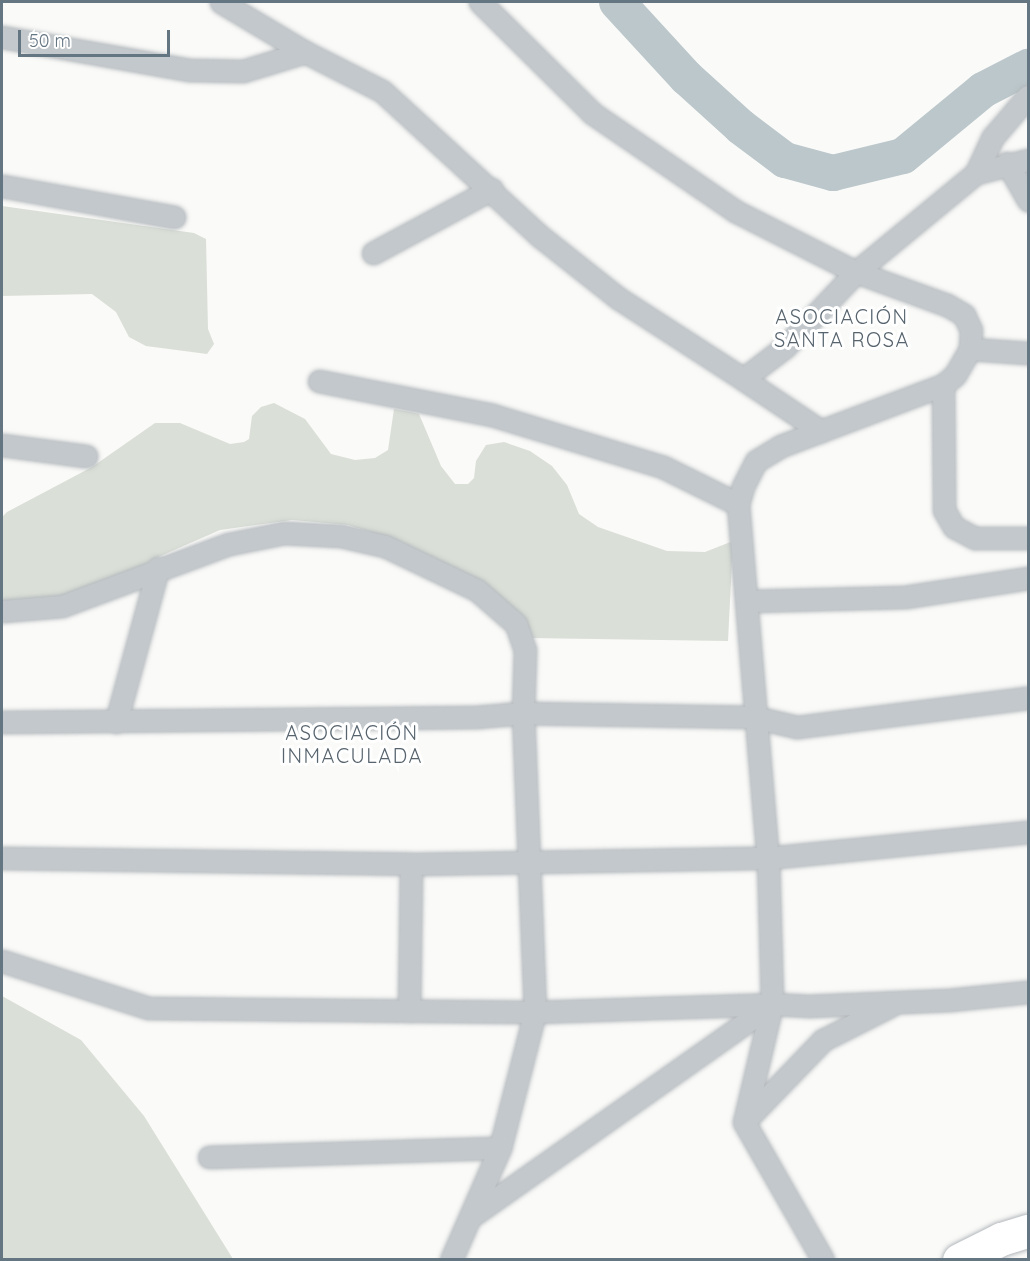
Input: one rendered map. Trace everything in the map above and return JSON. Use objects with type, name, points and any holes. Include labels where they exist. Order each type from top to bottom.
[{"type":"highway","points":[[959,1260],[1001,1239],[1029,1231]]},
{"type":"street","points":[[221,2],[254,9],[305,52],[382,91],[492,189],[541,237],[618,298],[821,431]]},
{"type":"street","points":[[480,2],[592,112],[735,211],[856,272],[922,294],[964,315],[971,330],[970,349],[955,375],[943,385],[781,446],[756,461],[738,504],[748,601],[754,717],[768,858],[772,1004],[744,1122],[823,1260]]},
{"type":"street","points":[[2,37],[190,70],[243,71],[305,52]]},
{"type":"street","points":[[976,173],[993,137],[1029,96]]},
{"type":"street","points":[[743,379],[786,347],[856,272],[976,173],[1007,163],[1029,160]]},
{"type":"street","points":[[1007,163],[1029,200]]},
{"type":"street","points":[[2,186],[174,217]]},
{"type":"street","points":[[373,253],[492,189]]},
{"type":"street","points":[[970,349],[1029,353]]},
{"type":"street","points":[[319,381],[492,415],[663,468],[738,504]]},
{"type":"street","points":[[943,385],[944,510],[954,527],[975,538],[1029,538]]},
{"type":"street","points":[[2,445],[86,456]]},
{"type":"street","points":[[2,611],[62,606],[158,568],[229,544],[284,533],[341,536],[385,546],[477,590],[516,624],[525,650],[524,713],[535,1012],[500,1148],[473,1215],[451,1260]]},
{"type":"street","points":[[116,722],[158,568]]},
{"type":"street","points":[[748,601],[905,597],[1029,578]]},
{"type":"street","points":[[2,722],[116,722],[524,713],[754,717],[797,727],[1029,698]]},
{"type":"street","points":[[2,858],[411,864],[768,858],[1029,832]]},
{"type":"street","points":[[409,1011],[411,864]]},
{"type":"street","points":[[2,961],[148,1008],[535,1012],[898,1002],[1029,992]]},
{"type":"street","points":[[744,1122],[824,1040],[898,1002]]},
{"type":"street","points":[[473,1215],[772,1004]]},
{"type":"street","points":[[209,1157],[500,1148]]},
{"type":"shaded area","points":[[2,206],[194,233],[206,239],[208,329],[214,344],[207,354],[146,346],[129,337],[116,312],[92,294],[2,296]]},
{"type":"shaded area","points":[[274,403],[305,419],[331,454],[355,460],[375,458],[388,450],[394,409],[411,412],[419,414],[441,466],[455,484],[468,484],[474,478],[476,461],[486,445],[504,442],[530,451],[552,466],[567,485],[579,514],[598,527],[667,551],[705,552],[733,541],[728,641],[529,638],[467,578],[401,542],[348,525],[292,520],[220,530],[156,558],[89,598],[2,608],[2,517],[7,512],[92,467],[155,423],[180,423],[230,444],[244,442],[249,439],[252,416],[261,407]]},
{"type":"shaded area","points":[[2,996],[81,1040],[144,1116],[233,1259],[2,1259]]},
{"type":"waterway","points":[[617,2],[687,78],[741,127],[785,160],[833,173],[903,156],[983,90],[1028,67]]},
{"type":"district","name":"ASOCIACIÓN SANTA ROSA","points":[[842,328]]},
{"type":"district","name":"ASOCIACIÓN INMACULADA","points":[[352,744]]}]
